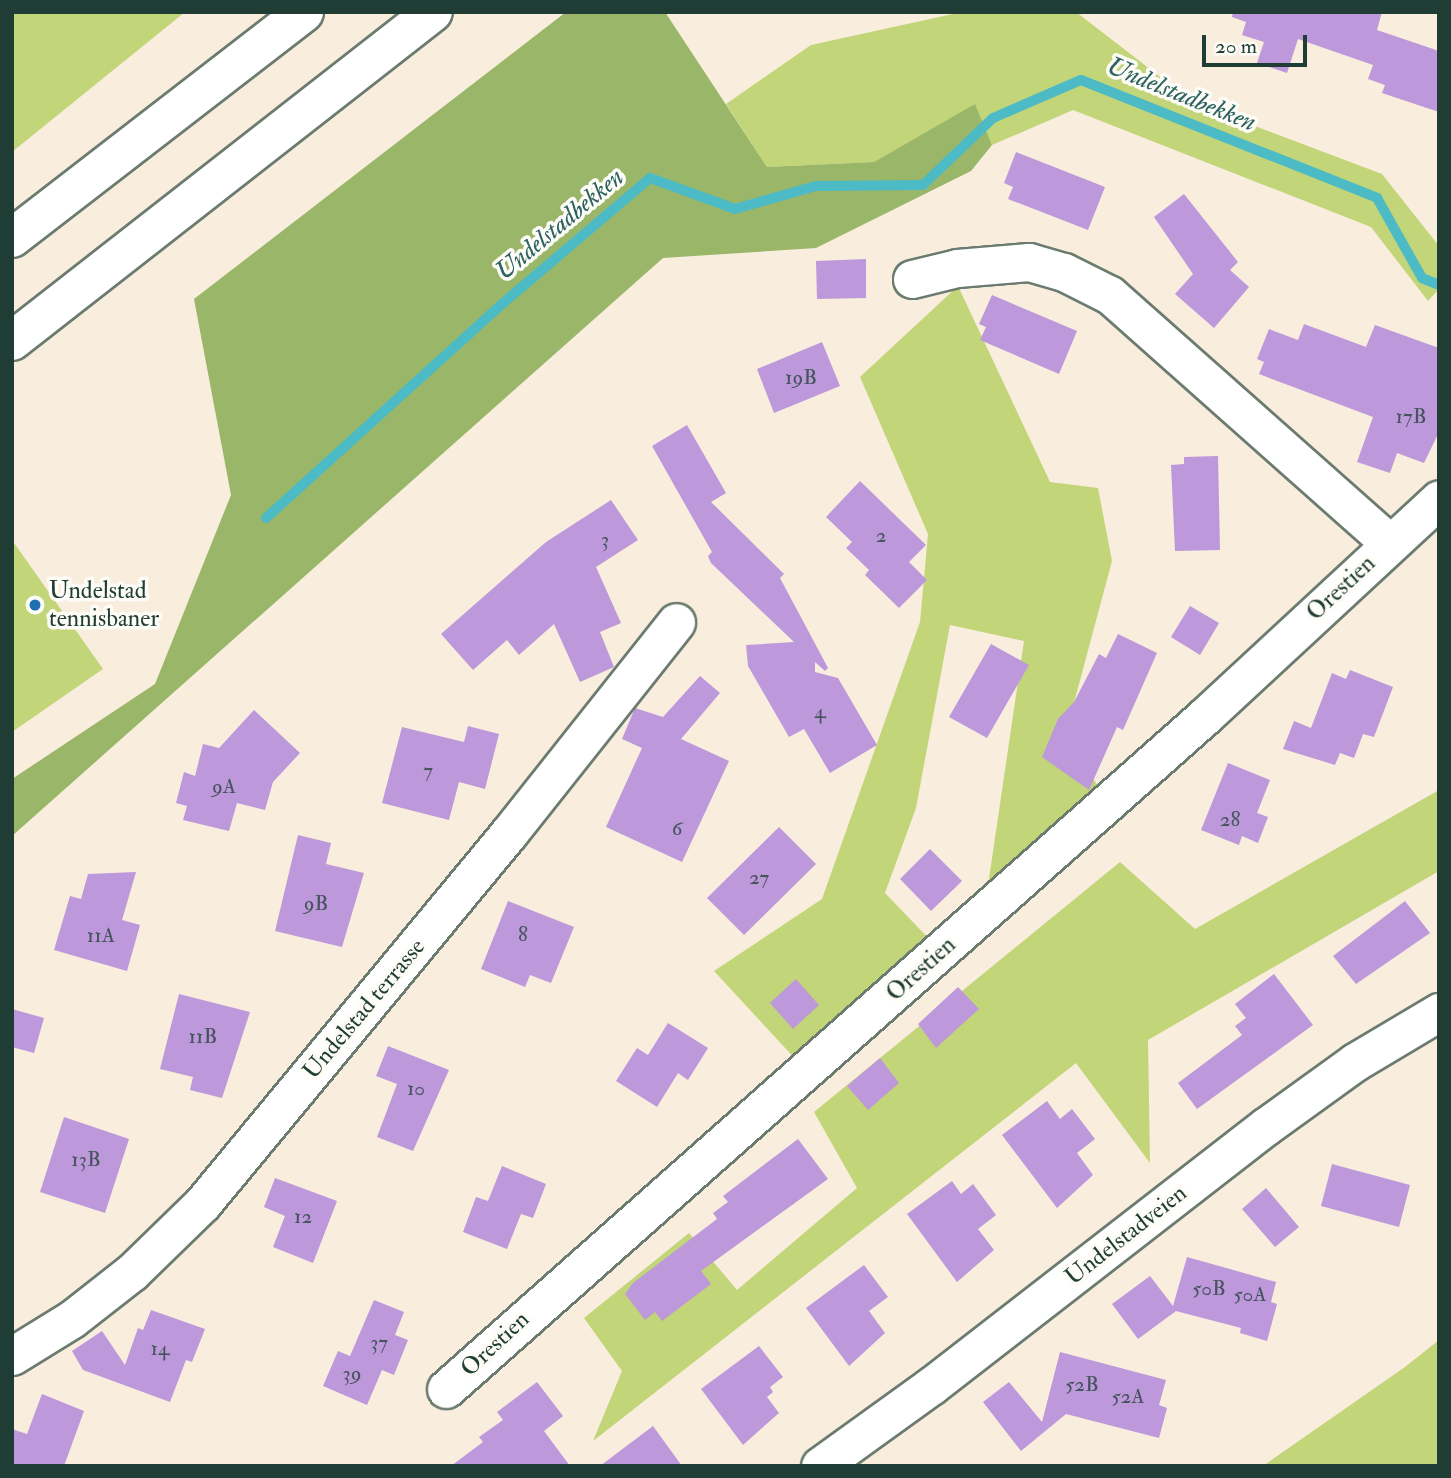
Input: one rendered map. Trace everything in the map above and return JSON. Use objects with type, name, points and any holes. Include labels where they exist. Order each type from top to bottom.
[{"type":"highway","points":[[12,238],[304,12]]},
{"type":"highway","points":[[12,341],[433,12]]},
{"type":"street","name":"Orestien","points":[[912,279],[957,268],[1029,262],[1064,272],[1110,295],[1389,543]]},
{"type":"street","name":"Orestien","points":[[446,1388],[1194,726],[1439,499]]},
{"type":"street","name":"Undelstad terrasse","points":[[12,1356],[72,1320],[132,1272],[202,1204],[509,833],[676,622]]},
{"type":"street","name":"Undelstadveien","points":[[820,1466],[951,1370],[1265,1127],[1355,1062],[1439,1012]]},
{"type":"green space","points":[[12,12],[185,12],[12,152]]},
{"type":"green space","points":[[566,12],[665,12],[767,167],[874,162],[975,104],[992,145],[971,171],[816,248],[663,258],[12,836],[12,779],[155,684],[231,495],[194,299]]},
{"type":"green space","points":[[962,12],[1076,12],[1194,103],[1382,174],[1439,246],[1439,289],[1428,301],[1371,227],[1073,110],[992,145],[975,105],[874,162],[767,167],[726,104],[811,45]]},
{"type":"green space","points":[[958,286],[1050,482],[1098,488],[1112,561],[1064,740],[1102,791],[986,899],[1024,641],[950,625],[916,808],[885,893],[935,945],[800,1064],[714,971],[822,899],[920,622],[928,534],[860,377]]},
{"type":"green space","name":"Undelstad tennisbaner","points":[[12,540],[103,669],[12,732]]},
{"type":"green space","points":[[1439,790],[1439,871],[1148,1040],[1150,1163],[1076,1063],[593,1441],[622,1371],[584,1318],[689,1233],[737,1290],[857,1188],[814,1112],[1120,862],[1195,929]]},
{"type":"green space","points":[[1439,1340],[1439,1466],[1263,1466],[1405,1367]]},
{"type":"building","points":[[1233,12],[1382,12],[1377,30],[1439,51],[1439,112],[1382,93],[1385,85],[1368,79],[1373,65],[1298,39],[1287,73],[1257,63],[1264,42],[1242,35],[1246,22],[1232,17]]},
{"type":"building","points":[[1016,152],[1105,187],[1088,230],[1008,199],[1013,187],[1004,183]]},
{"type":"building","points":[[1184,194],[1238,262],[1230,270],[1249,287],[1214,328],[1175,294],[1193,274],[1154,217]]},
{"type":"building","points":[[866,259],[866,298],[817,299],[816,261]]},
{"type":"building","points":[[992,295],[1077,331],[1059,374],[980,340],[986,327],[979,324]]},
{"type":"building","points":[[1304,324],[1366,347],[1375,325],[1439,348],[1439,432],[1424,463],[1397,453],[1390,473],[1357,462],[1373,417],[1259,374],[1264,362],[1257,359],[1269,329],[1298,340]]},
{"type":"building","points":[[822,342],[840,386],[774,413],[757,369]]},
{"type":"building","points":[[687,425],[726,493],[711,502],[784,574],[780,578],[828,668],[825,671],[815,662],[815,672],[838,678],[877,745],[830,773],[804,729],[789,737],[748,666],[746,645],[794,642],[711,563],[708,556],[712,552],[652,446]]},
{"type":"building","points":[[1218,456],[1220,550],[1175,551],[1171,465],[1184,464],[1184,457]]},
{"type":"building","points":[[860,481],[926,545],[909,562],[927,580],[899,608],[865,575],[869,570],[846,548],[852,542],[826,517]]},
{"type":"building","points":[[611,500],[638,540],[596,567],[621,623],[600,632],[614,667],[580,682],[554,624],[519,655],[507,640],[473,670],[441,634],[546,542]]},
{"type":"building","points":[[1190,606],[1219,623],[1200,655],[1171,637]]},
{"type":"building","points":[[1118,634],[1157,653],[1123,730],[1117,727],[1089,790],[1042,757],[1058,719],[1074,702],[1099,654],[1106,658]]},
{"type":"building","points":[[991,644],[1029,665],[987,738],[949,717]]},
{"type":"building","points":[[1350,670],[1393,687],[1374,737],[1363,734],[1354,758],[1340,753],[1335,765],[1283,749],[1294,721],[1311,728],[1332,673],[1346,679]]},
{"type":"building","points":[[700,676],[720,693],[681,739],[729,761],[682,862],[606,827],[642,748],[622,739],[635,708],[663,717]]},
{"type":"building","points":[[254,710],[300,753],[273,782],[265,810],[237,803],[229,831],[183,820],[187,806],[176,803],[184,772],[195,776],[203,744],[219,748]]},
{"type":"building","points":[[468,726],[499,734],[485,789],[459,782],[449,820],[382,803],[402,727],[464,742]]},
{"type":"building","points":[[1228,763],[1270,780],[1257,813],[1268,817],[1258,843],[1242,836],[1239,845],[1201,830]]},
{"type":"building","points":[[779,827],[816,864],[744,935],[707,898]]},
{"type":"building","points":[[298,835],[331,843],[326,864],[364,873],[342,947],[275,931]]},
{"type":"building","points":[[930,849],[962,881],[931,911],[900,879]]},
{"type":"building","points":[[136,872],[122,920],[140,925],[127,971],[54,950],[70,896],[81,899],[88,874]]},
{"type":"building","points":[[508,901],[574,927],[551,983],[530,975],[525,987],[481,969]]},
{"type":"building","points":[[1405,901],[1430,933],[1356,984],[1333,956]]},
{"type":"building","points":[[1274,974],[1313,1025],[1197,1109],[1178,1083],[1242,1035],[1235,1026],[1246,1018],[1235,1004]]},
{"type":"building","points":[[796,979],[819,1005],[793,1029],[770,1003]]},
{"type":"building","points":[[958,987],[979,1009],[936,1048],[918,1024]]},
{"type":"building","points":[[179,994],[250,1012],[222,1098],[190,1090],[193,1077],[160,1069]]},
{"type":"building","points":[[12,1009],[44,1018],[34,1053],[12,1047]]},
{"type":"building","points":[[668,1023],[708,1048],[688,1080],[678,1073],[657,1107],[616,1081],[637,1048],[648,1055]]},
{"type":"building","points":[[388,1046],[449,1070],[413,1151],[377,1137],[397,1084],[376,1076]]},
{"type":"building","points":[[880,1058],[899,1083],[868,1110],[847,1086]]},
{"type":"building","points":[[1047,1101],[1060,1119],[1072,1109],[1095,1139],[1077,1153],[1093,1175],[1057,1208],[1002,1135]]},
{"type":"building","points":[[64,1117],[129,1139],[105,1213],[40,1192]]},
{"type":"building","points":[[798,1139],[828,1179],[701,1271],[711,1284],[662,1321],[655,1312],[645,1320],[625,1294],[633,1283],[717,1219],[713,1213],[728,1202],[723,1196]]},
{"type":"building","points":[[1332,1164],[1410,1185],[1399,1227],[1321,1206]]},
{"type":"building","points":[[502,1166],[546,1184],[533,1218],[521,1214],[507,1249],[463,1232],[476,1197],[488,1201]]},
{"type":"building","points":[[275,1178],[337,1201],[313,1263],[273,1247],[285,1216],[264,1207]]},
{"type":"building","points":[[952,1181],[961,1194],[973,1184],[996,1215],[978,1229],[994,1250],[957,1282],[907,1214]]},
{"type":"building","points":[[1266,1188],[1299,1227],[1275,1247],[1242,1209]]},
{"type":"building","points":[[1187,1257],[1276,1282],[1271,1302],[1277,1304],[1267,1341],[1240,1333],[1241,1328],[1176,1311],[1138,1339],[1112,1304],[1150,1276],[1173,1306]]},
{"type":"building","points":[[864,1265],[888,1297],[869,1311],[885,1333],[849,1366],[806,1308]]},
{"type":"building","points":[[374,1300],[404,1312],[395,1335],[408,1340],[394,1375],[382,1370],[367,1405],[323,1386],[338,1351],[350,1356]]},
{"type":"building","points":[[151,1310],[205,1329],[192,1362],[186,1360],[170,1402],[83,1370],[72,1351],[102,1331],[125,1365],[138,1328],[143,1330]]},
{"type":"building","points":[[759,1346],[783,1377],[770,1387],[773,1392],[767,1397],[779,1413],[743,1445],[701,1389]]},
{"type":"building","points":[[1060,1352],[1166,1380],[1159,1405],[1167,1408],[1159,1438],[1066,1414],[1021,1451],[983,1402],[1009,1382],[1042,1422]]},
{"type":"building","points":[[537,1382],[563,1416],[544,1431],[570,1466],[451,1466],[483,1442],[479,1437],[503,1420],[497,1412]]},
{"type":"building","points":[[42,1394],[84,1411],[64,1466],[12,1466],[12,1429],[27,1434]]},
{"type":"building","points":[[653,1426],[682,1466],[600,1466]]},
{"type":"waterway","name":"Undelstadbekken","points":[[266,518],[502,304],[650,178],[735,209],[816,186],[923,185],[993,118],[1081,80],[1377,198],[1422,278],[1439,285]]},
{"type":"place","name":"Undelstad tennisbaner","points":[[35,605]]}]
